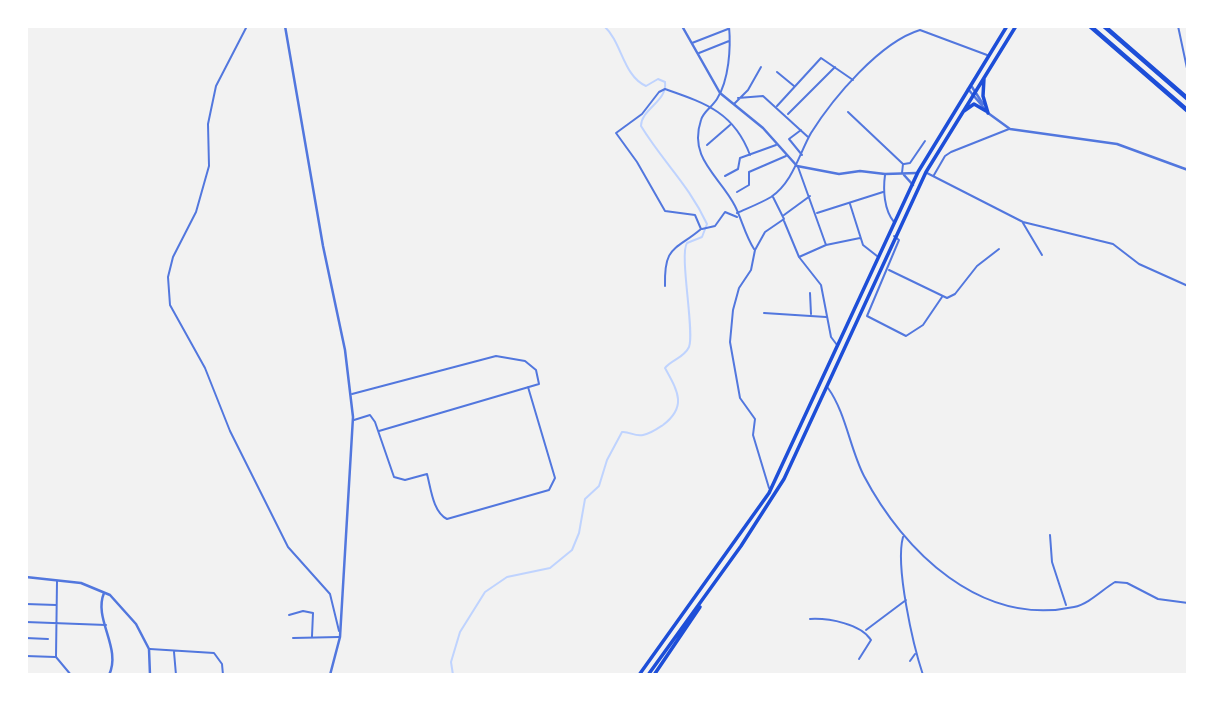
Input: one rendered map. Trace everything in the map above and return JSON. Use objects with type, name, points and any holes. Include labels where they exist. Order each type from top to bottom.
[{"type":"highway","points":[[639,675],[771,490],[918,172],[1007,26]]},
{"type":"highway","points":[[654,675],[783,479],[926,172],[1016,26]]},
{"type":"highway","points":[[1090,26],[1188,111]]},
{"type":"highway","points":[[1104,26],[1188,99]]},
{"type":"highway","points":[[987,70],[983,96],[988,113]]},
{"type":"highway","points":[[958,117],[971,104],[988,113]]},
{"type":"highway","points":[[648,675],[707,595]]},
{"type":"street","points":[[247,26],[216,86],[208,124],[209,166],[196,212],[173,257],[169,277],[170,305],[205,368],[230,431],[273,512],[288,547],[330,594],[340,636]]},
{"type":"street","points":[[285,26],[351,394],[353,421],[340,636],[330,675]]},
{"type":"street","points":[[682,26],[720,93],[763,128],[797,166],[826,245]]},
{"type":"street","points":[[1178,26],[1188,73]]},
{"type":"street","points":[[692,44],[729,27],[730,40],[720,93],[700,121],[698,141],[703,164],[737,213],[755,250]]},
{"type":"street","points":[[737,213],[773,196],[797,166],[809,137],[853,80],[896,41],[920,30],[989,56]]},
{"type":"street","points":[[698,54],[730,40]]},
{"type":"street","points":[[777,106],[821,58],[853,80]]},
{"type":"street","points":[[787,115],[835,66]]},
{"type":"street","points":[[733,105],[748,90],[761,68]]},
{"type":"street","points":[[777,72],[795,87]]},
{"type":"street","points":[[970,87],[988,113],[1010,129],[1116,144],[1188,170]]},
{"type":"street","points":[[702,229],[695,215],[665,211],[637,162],[616,133],[642,114],[663,90],[712,106],[745,141],[750,155]]},
{"type":"street","points":[[738,98],[763,96],[809,137]]},
{"type":"street","points":[[848,112],[903,164],[903,174],[913,185]]},
{"type":"street","points":[[707,145],[731,124]]},
{"type":"street","points":[[933,176],[945,156],[951,152],[1010,129]]},
{"type":"street","points":[[802,130],[789,139],[802,155]]},
{"type":"street","points":[[903,164],[910,163],[925,141]]},
{"type":"street","points":[[726,176],[738,169],[740,158],[776,145]]},
{"type":"street","points":[[737,192],[749,185],[749,172],[786,156]]},
{"type":"street","points":[[797,166],[839,174],[860,171],[885,174],[918,172]]},
{"type":"street","points":[[926,172],[1023,222],[1113,244],[1139,264],[1188,286]]},
{"type":"street","points":[[885,174],[883,192],[889,216],[894,222]]},
{"type":"street","points":[[816,213],[883,192]]},
{"type":"street","points":[[773,196],[799,257],[821,285],[831,337],[838,345]]},
{"type":"street","points":[[771,490],[752,435],[755,419],[740,398],[730,342],[733,310],[740,288],[754,262],[755,250],[767,229],[784,219],[789,210],[810,197]]},
{"type":"street","points":[[850,203],[860,238],[877,256]]},
{"type":"street","points":[[665,286],[665,265],[676,244],[702,229],[715,226],[725,212],[732,212],[739,219]]},
{"type":"street","points":[[1023,222],[1042,255]]},
{"type":"street","points":[[894,236],[899,240],[867,316],[901,336],[917,331],[942,298],[955,295],[977,266],[999,250]]},
{"type":"street","points":[[799,257],[826,245],[860,238]]},
{"type":"street","points":[[888,270],[942,298]]},
{"type":"street","points":[[810,292],[811,315]]},
{"type":"street","points":[[764,313],[827,317]]},
{"type":"street","points":[[351,394],[496,356],[525,361],[536,370],[539,384],[378,431]]},
{"type":"street","points":[[353,421],[370,415],[394,477],[405,480],[427,474],[440,516],[447,519],[456,518],[549,490],[555,478],[528,387]]},
{"type":"street","points":[[827,387],[834,397],[864,475],[904,536],[916,551],[961,586],[995,604],[1067,607],[1080,605],[1115,582],[1127,583],[1158,599],[1188,603]]},
{"type":"street","points":[[1050,535],[1052,562],[1067,607]]},
{"type":"street","points":[[904,536],[899,551],[916,653],[923,675]]},
{"type":"street","points":[[26,577],[81,583],[104,593],[136,624],[149,649],[150,675]]},
{"type":"street","points":[[57,581],[56,657],[69,674]]},
{"type":"street","points":[[104,593],[101,605],[113,661],[109,675]]},
{"type":"street","points":[[865,631],[906,600]]},
{"type":"street","points":[[26,604],[57,605]]},
{"type":"street","points":[[289,615],[303,611],[313,612],[312,636]]},
{"type":"street","points":[[810,619],[828,618],[865,631],[871,640],[859,659]]},
{"type":"street","points":[[26,622],[106,625]]},
{"type":"street","points":[[293,638],[340,636]]},
{"type":"street","points":[[26,638],[48,639]]},
{"type":"street","points":[[149,649],[214,653],[222,664],[223,675]]},
{"type":"street","points":[[174,652],[176,675]]},
{"type":"street","points":[[910,661],[916,653]]},
{"type":"street","points":[[26,656],[56,657]]},
{"type":"waterway","points":[[453,675],[451,662],[460,632],[485,592],[507,577],[550,568],[572,550],[579,533],[585,499],[599,486],[607,460],[622,432],[635,435],[651,432],[671,418],[678,404],[676,391],[665,368],[689,347],[685,250],[687,243],[702,237],[707,224],[692,197],[641,126],[645,115],[663,94],[665,82],[658,79],[646,86],[638,81],[604,26]]}]
